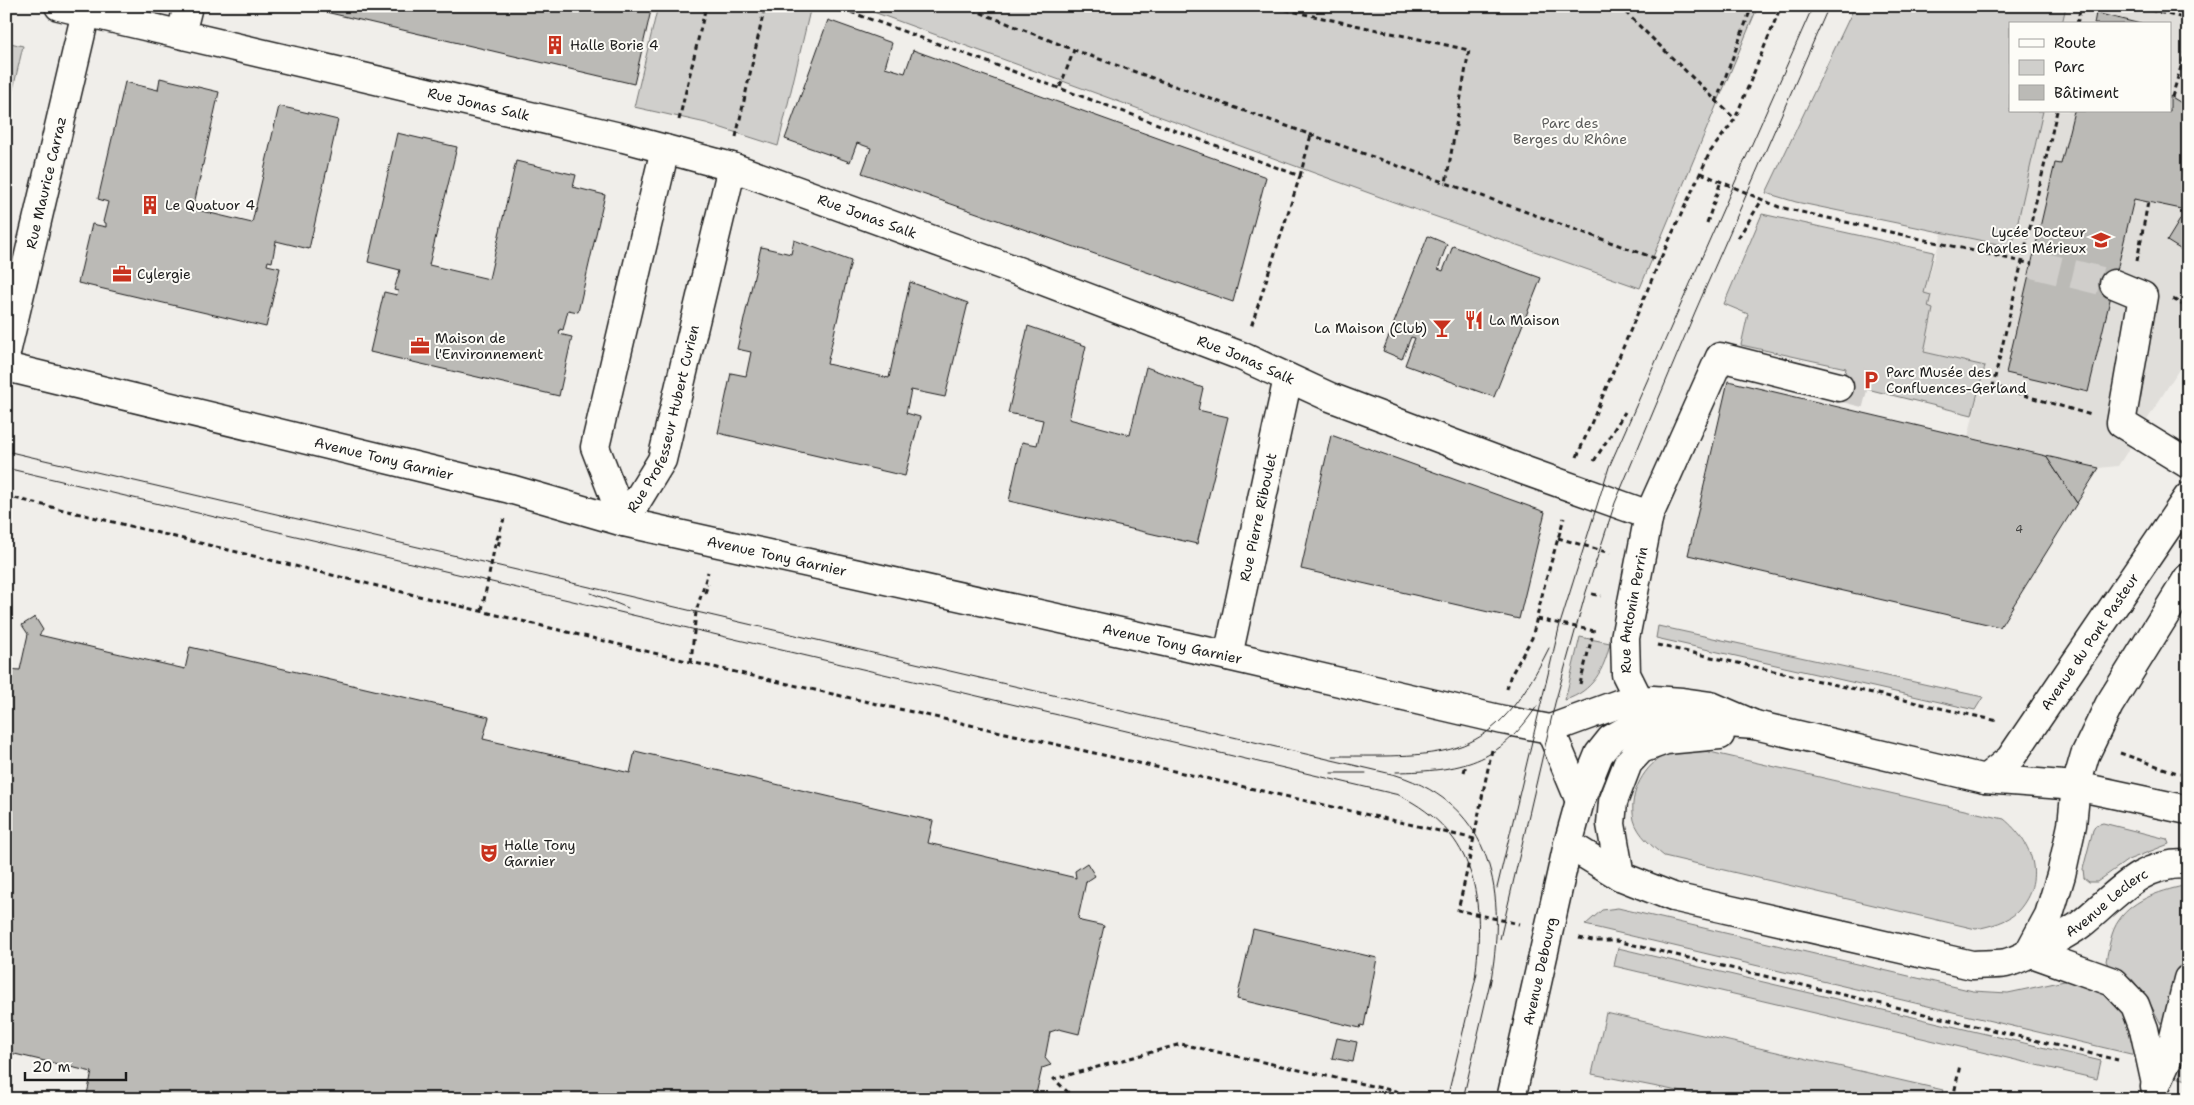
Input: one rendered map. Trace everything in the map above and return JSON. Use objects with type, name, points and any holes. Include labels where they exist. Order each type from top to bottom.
[{"type":"main road","name":"Rue Jonas Salk","points":[[59,6],[665,149],[732,167],[1015,270],[1241,356],[1330,397],[1649,514]]},
{"type":"main road","points":[[181,34],[188,6]]},
{"type":"main road","name":"Rue Maurice Carraz","points":[[6,353],[86,12]]},
{"type":"main road","name":"Rue Professeur Hubert Curien","points":[[624,522],[595,447],[665,149]]},
{"type":"main road","name":"Rue Professeur Hubert Curien","points":[[624,522],[662,460],[732,167]]},
{"type":"main road","points":[[2114,284],[2143,296],[2121,423],[2188,464]]},
{"type":"main road","name":"Rue Antonin Perrin","points":[[1640,702],[1626,674],[1625,638],[1649,514],[1720,357],[1839,387]]},
{"type":"main road","name":"Avenue Tony Garnier","points":[[6,368],[510,489],[624,522],[713,543],[1228,656],[1550,730]]},
{"type":"main road","name":"Rue Pierre Riboulet","points":[[1228,656],[1288,378]]},
{"type":"main road","name":"Avenue du Pont Pasteur","points":[[1985,778],[2010,759],[2188,497]]},
{"type":"main road","points":[[2154,1091],[2144,1028],[2135,1005],[2113,982],[2029,952],[2049,915],[2061,875],[2072,825],[2076,786],[2086,755],[2109,705],[2188,578]]},
{"type":"main road","points":[[1580,802],[1550,730],[1620,703],[1682,702],[1711,706],[1755,725],[1985,778],[2076,786],[2188,810]]},
{"type":"main road","name":"Avenue Debourg","points":[[1511,1099],[1568,844],[1580,802],[1599,754],[1611,739],[1635,725],[1673,719],[1755,725]]},
{"type":"main road","points":[[1620,876],[1611,824],[1613,802],[1628,763],[1641,749],[1666,740],[1714,736],[1755,725]]},
{"type":"main road","name":"Avenue Leclerc","points":[[1568,844],[1620,876],[1673,897],[1972,965],[2008,962],[2080,924],[2126,883],[2170,863],[2188,864]]},
{"type":"main road","points":[[2154,1091],[2170,1054],[2188,979]]},
{"type":"path","points":[[665,149],[681,117],[706,6]]},
{"type":"path","points":[[732,167],[736,133],[766,6]]},
{"type":"path","points":[[834,6],[1300,176]]},
{"type":"path","points":[[964,6],[1074,50],[1660,260]]},
{"type":"path","points":[[1268,6],[1469,50],[1446,183]]},
{"type":"path","points":[[1619,6],[1735,119]]},
{"type":"path","points":[[1716,102],[1752,6]]},
{"type":"path","points":[[1522,656],[1532,638],[1545,582],[1577,479],[1574,464],[1660,260],[1710,152],[1735,119],[1781,6]]},
{"type":"path","points":[[2077,22],[2081,6]]},
{"type":"path","points":[[2133,6],[2188,19]]},
{"type":"path","points":[[2172,97],[2188,43]]},
{"type":"path","points":[[1060,87],[1074,50]]},
{"type":"path","points":[[2057,112],[1993,386],[2121,423]]},
{"type":"path","points":[[1241,356],[1300,176],[1311,135]]},
{"type":"path","points":[[1701,173],[1778,207],[2032,264]]},
{"type":"path","points":[[1707,223],[1721,181]]},
{"type":"path","points":[[1738,238],[1762,200]]},
{"type":"path","points":[[1594,461],[1625,412]]},
{"type":"path","points":[[482,610],[495,544],[502,527],[510,489]]},
{"type":"path","points":[[6,496],[691,662],[1475,839],[1458,910]]},
{"type":"path","points":[[498,546],[501,534]]},
{"type":"path","points":[[691,662],[696,612],[708,574],[713,543]]},
{"type":"path","points":[[705,593],[708,584]]},
{"type":"path","points":[[1537,619],[2031,729]]},
{"type":"path","points":[[1464,772],[1466,765]]},
{"type":"path","points":[[1593,941],[1617,941],[2126,1062],[2138,1080],[2154,1091]]},
{"type":"path","points":[[1075,1099],[1054,1079],[1181,1044],[1418,1096]]},
{"type":"path","points":[[1953,1099],[1960,1065]]},
{"type":"shaded area","name":"Lycée Docteur Charles Mérieux","points":[[2066,6],[2188,7],[2188,355],[2118,466],[2099,468],[1968,437],[1985,366],[1924,352],[1933,309],[1928,308],[1924,293],[1942,233],[2012,247],[2043,112],[2172,112],[2172,22],[2062,22]]},
{"type":"green space","points":[[658,6],[811,6],[778,146],[706,123],[634,107]]},
{"type":"green space","name":"Parc des Berges du Rhône","points":[[857,6],[1758,6],[1640,288],[1391,201]]},
{"type":"green space","points":[[1855,6],[2066,6],[2062,22],[2009,22],[2009,112],[2043,112],[2012,247],[1796,202],[1766,193]]},
{"type":"green space","points":[[6,42],[23,46],[6,120]]},
{"type":"green space","points":[[1762,214],[1934,252],[1924,293],[1931,295],[1928,307],[1933,309],[1924,352],[1985,366],[1972,415],[1843,383],[1846,368],[1741,345],[1748,314],[1724,304]]},
{"type":"green space","points":[[1658,626],[1983,697],[1975,710],[1656,638]]},
{"type":"green space","points":[[1580,637],[1610,643],[1601,671],[1596,678],[1583,691],[1565,700]]},
{"type":"green space","points":[[1692,748],[2004,819],[2014,829],[2029,850],[2034,874],[2027,899],[2014,915],[2004,921],[1976,929],[1664,856],[1639,831],[1634,820],[1633,800],[1640,781],[1652,764],[1671,751]]},
{"type":"green space","points":[[2103,823],[2167,839],[2169,844],[2128,860],[2097,882],[2089,882],[2084,878],[2083,869],[2093,830],[2096,825]]},
{"type":"green space","points":[[2188,885],[2188,943],[2170,1017],[2165,1024],[2161,1024],[2147,998],[2132,979],[2108,965],[2106,961],[2114,929],[2125,912],[2150,896]]},
{"type":"green space","points":[[1618,908],[1973,991],[2008,993],[2069,980],[2089,986],[2107,995],[2122,1010],[2132,1031],[2135,1055],[1585,925],[1602,910]]},
{"type":"green space","points":[[1618,948],[2101,1061],[2097,1079],[1614,966]]},
{"type":"green space","points":[[1606,1013],[1943,1090],[1940,1099],[1692,1099],[1693,1094],[1592,1074]]},
{"type":"green space","points":[[2188,1039],[2188,1080],[2179,1078]]},
{"type":"building","name":"Halle Borie 4","points":[[300,6],[652,6],[634,84]]},
{"type":"building","points":[[2096,13],[2133,22],[2094,22]]},
{"type":"building","points":[[828,20],[892,43],[885,67],[905,73],[913,50],[1266,177],[1233,302],[862,173],[871,148],[857,143],[850,162],[785,139]]},
{"type":"building","name":"Le Quatuor 4","points":[[160,78],[219,92],[193,209],[252,223],[279,106],[338,120],[309,249],[276,241],[272,262],[268,261],[267,265],[280,268],[266,327],[78,283],[92,224],[106,227],[106,223],[103,222],[108,202],[98,199],[125,82],[158,90]]},
{"type":"building","points":[[2172,97],[2188,107],[2188,254],[2167,241],[2186,210],[2134,199],[2088,392],[2006,373],[2055,163],[2061,164],[2074,112],[2172,112]]},
{"type":"building","points":[[397,133],[457,147],[429,265],[489,279],[516,161],[576,175],[573,187],[605,195],[578,312],[568,310],[563,330],[560,329],[559,334],[572,337],[559,396],[370,352],[384,292],[397,295],[398,291],[394,290],[400,270],[368,262]]},
{"type":"building","points":[[1428,236],[1447,244],[1438,269],[1443,271],[1453,246],[1541,278],[1494,397],[1405,365],[1415,338],[1411,337],[1402,359],[1383,351]]},
{"type":"building","points":[[794,240],[851,261],[827,364],[889,378],[910,282],[968,303],[945,397],[911,390],[906,413],[920,417],[905,476],[718,433],[731,373],[746,376],[751,352],[737,349],[761,247],[791,254]]},
{"type":"building","points":[[1028,326],[1086,346],[1069,419],[1130,435],[1146,367],[1203,388],[1198,410],[1228,417],[1197,544],[1009,501],[1022,442],[1037,445],[1043,420],[1008,413]]},
{"type":"building","points":[[1728,381],[2046,456],[2077,503],[2000,627],[1688,555]]},
{"type":"building","points":[[1331,435],[1545,512],[1519,619],[1301,569]]},
{"type":"building","points":[[2046,456],[2099,468],[2077,503]]},
{"type":"building","name":"Halle Tony Garnier","points":[[35,617],[43,630],[39,635],[185,669],[190,647],[489,717],[483,739],[630,773],[635,751],[933,821],[928,843],[1076,878],[1075,871],[1087,863],[1095,876],[1086,882],[1078,918],[1081,921],[1104,926],[1079,1034],[1059,1029],[1050,1032],[1045,1058],[1051,1065],[1042,1068],[1036,1094],[1041,1099],[106,1099],[87,1094],[92,1072],[6,1052],[6,669],[20,670],[28,634],[22,625]]},
{"type":"building","points":[[1253,929],[1377,958],[1364,1026],[1361,1025],[1360,1028],[1237,999]]},
{"type":"building","points":[[1337,1038],[1357,1042],[1353,1062],[1332,1058]]},
{"type":"tunnel","points":[[2032,264],[2114,284]]},
{"type":"tunnel","points":[[1839,387],[1871,395],[1877,371]]},
{"type":"tram line","points":[[1497,888],[1560,624],[1609,467],[1813,6]]},
{"type":"tram line","points":[[1500,939],[1555,703],[1586,592],[1615,503],[1695,312],[1829,6]]},
{"type":"tram line","points":[[6,451],[1396,775],[1429,789],[1455,808],[1474,831],[1486,858],[1494,887],[1495,951],[1490,985]]},
{"type":"tram line","points":[[6,468],[1399,795],[1425,811],[1446,829],[1460,850],[1470,872],[1476,896],[1478,922],[1475,979]]},
{"type":"tram line","points":[[591,593],[628,608]]},
{"type":"tram line","points":[[1333,756],[1408,755],[1437,752],[1463,745],[1486,733],[1508,713],[1528,686],[1549,648]]},
{"type":"tram line","points":[[1396,772],[1440,769],[1459,766],[1477,760],[1493,752],[1508,741],[1537,706]]},
{"type":"tram line","points":[[1331,773],[1366,773]]},
{"type":"tram line","points":[[1447,1099],[1477,973]]},
{"type":"tram line","points":[[1463,1099],[1491,978]]},
{"type":"place","name":"Halle Borie 4","points":[[555,45]]},
{"type":"place","name":"Le Quatuor 4","points":[[150,205]]},
{"type":"place","name":"Lycée Docteur Charles Mérieux","points":[[2101,240]]},
{"type":"place","name":"Cylergie","points":[[122,274]]},
{"type":"place","name":"La Maison","points":[[1474,320]]},
{"type":"place","name":"La Maison (Club)","points":[[1442,328]]},
{"type":"place","name":"Maison de l'Environnement","points":[[420,346]]},
{"type":"place","name":"Parc Musée des Confluences-Gerland","points":[[1871,380]]},
{"type":"place","name":"Halle Tony Garnier","points":[[489,853]]}]
